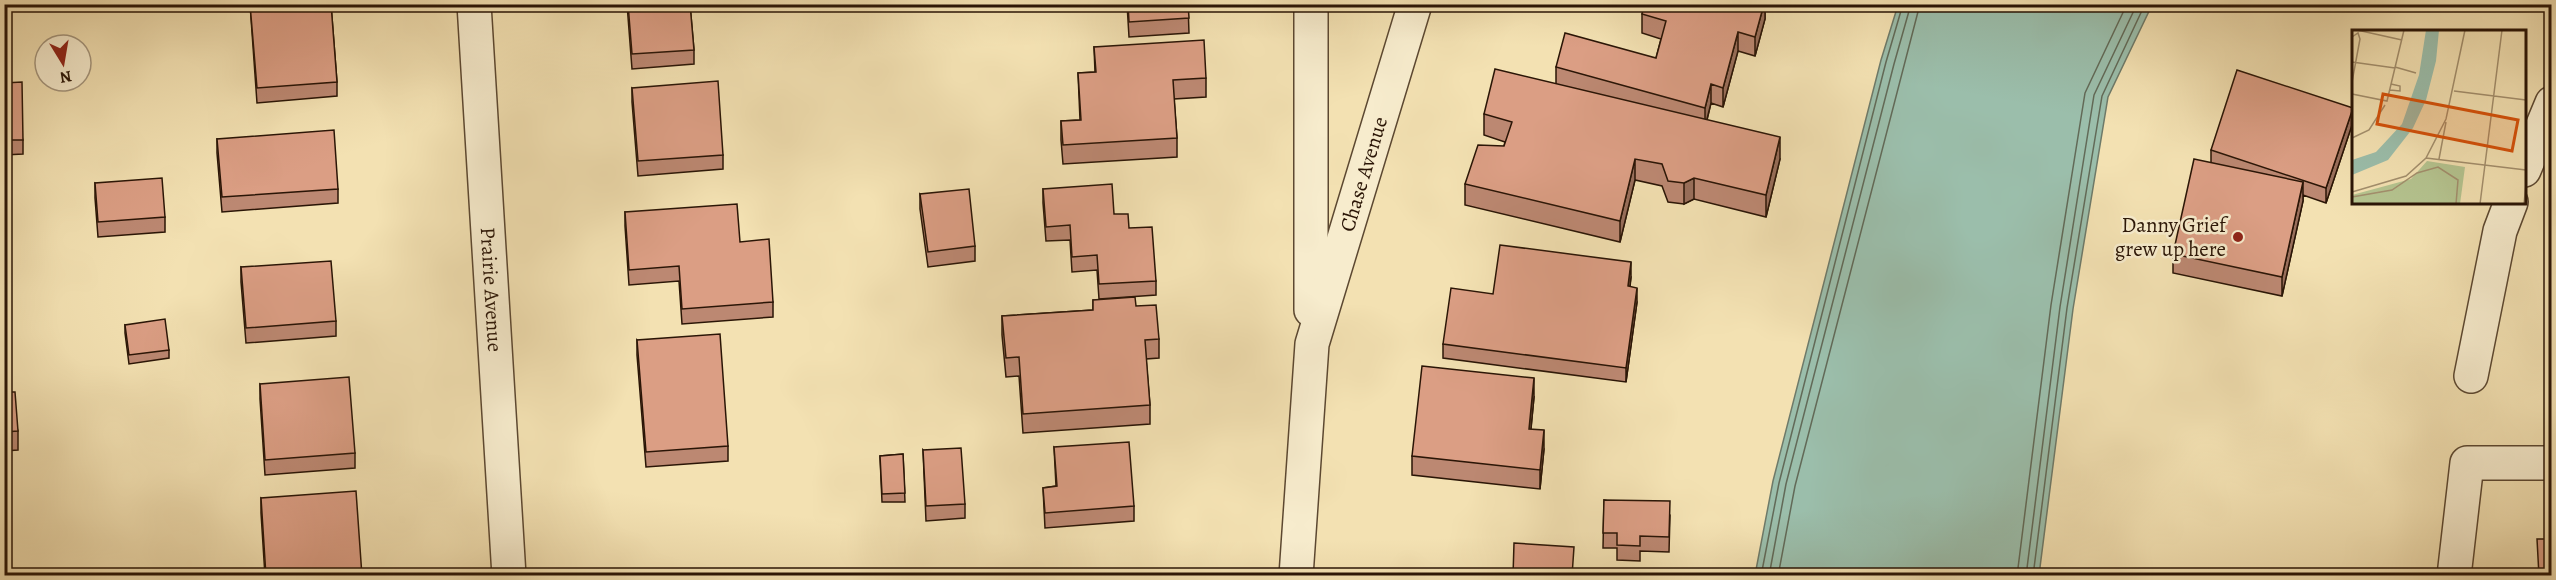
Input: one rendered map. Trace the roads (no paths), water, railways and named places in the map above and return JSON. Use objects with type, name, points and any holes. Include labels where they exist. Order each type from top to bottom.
[{"type":"street","name":"Prairie Avenue","points":[[474,4],[509,576]]},
{"type":"street","name":"Chase Avenue","points":[[1296,576],[1312,344],[1311,4]]},
{"type":"street","name":"Chase Avenue","points":[[1312,344],[1415,4]]},
{"type":"street","points":[[2526,165],[2552,102]]},
{"type":"street","points":[[2471,376],[2500,231],[2510,204]]},
{"type":"street","points":[[2454,576],[2467,463],[2552,463]]},
{"type":"water","points":[[1898,5],[2152,5],[2108,97],[2073,309],[2039,575],[1755,575],[1773,481],[1881,60]]},
{"type":"place","name":"Danny Grief grew up here","points":[[2238,237]]}]
